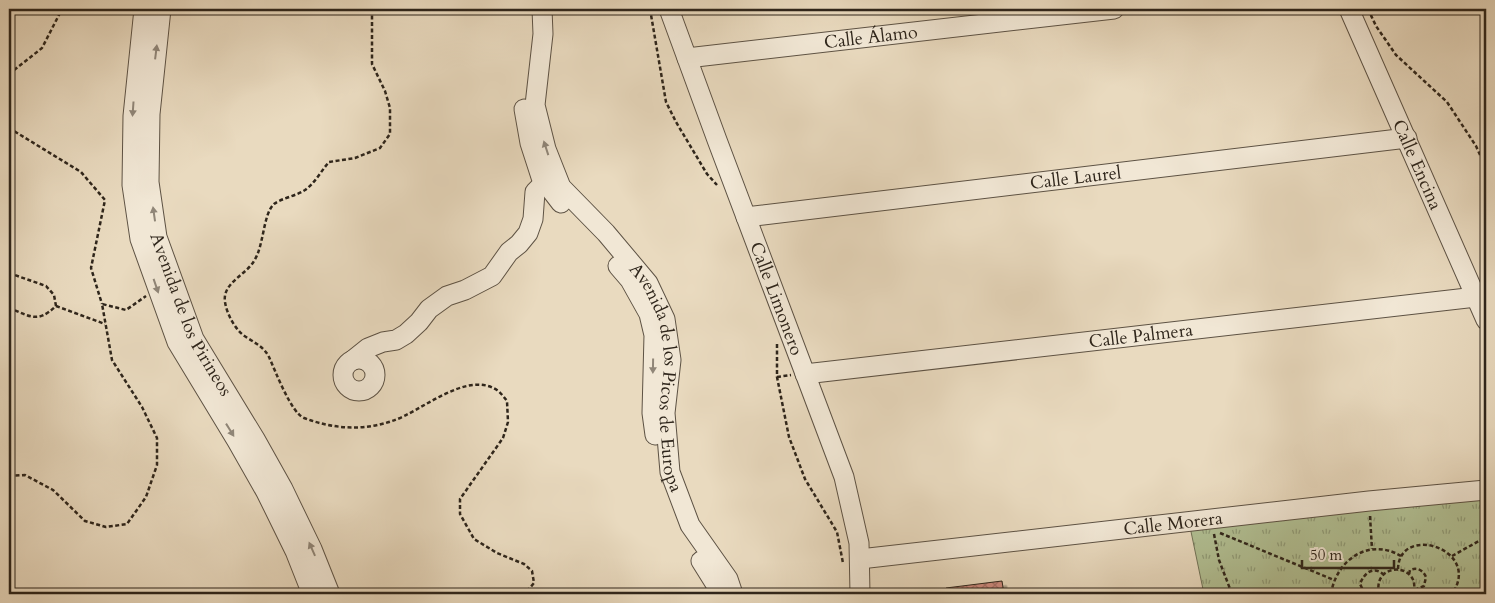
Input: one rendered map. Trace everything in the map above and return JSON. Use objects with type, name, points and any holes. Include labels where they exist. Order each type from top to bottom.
[{"type":"street","name":"Avenida de los Pirineos","points":[[144,9],[133,116],[132,184],[140,240],[176,342],[266,492],[295,552],[312,594]]},
{"type":"street","name":"Avenida de los Pirineos","points":[[161,9],[150,114],[149,182],[157,237],[194,339],[283,490],[312,549],[330,594]]},
{"type":"street","name":"Avenida de los Picos de Europa","points":[[532,9],[530,66],[523,103],[530,143],[541,177],[551,179],[561,187],[606,234],[648,283],[665,319],[671,360],[665,412],[670,472],[690,525],[728,579],[732,594]]},
{"type":"street","name":"Avenida de los Picos de Europa","points":[[542,9],[543,34],[535,105],[551,179],[563,206],[630,280],[649,314],[654,335],[652,413],[660,467],[684,529],[716,585],[719,594]]},
{"type":"street","name":"Calle Limonero","points":[[669,9],[844,477],[859,543],[852,563],[860,594]]},
{"type":"street","name":"Calle Álamo","points":[[687,58],[1114,9]]},
{"type":"street","name":"Calle Encina","points":[[1349,9],[1486,320]]},
{"type":"street","name":"Calle Laurel","points":[[746,217],[1407,138]]},
{"type":"street","points":[[353,360],[368,348],[383,342],[396,340],[406,334],[429,309],[448,296],[465,290],[492,276],[508,252],[519,244],[528,233],[533,219],[535,192],[551,179]]},
{"type":"street","name":"Calle Palmera","points":[[805,374],[1476,297]]},
{"type":"street","name":"Calle Morera","points":[[852,563],[1369,501],[1486,490]]},
{"type":"path","points":[[9,74],[42,48],[62,9]]},
{"type":"path","points":[[650,9],[666,102],[707,174],[718,186]]},
{"type":"path","points":[[1368,9],[1376,26],[1396,55],[1447,102],[1476,146],[1486,168]]},
{"type":"path","points":[[9,128],[82,172],[105,200],[90,268],[102,304],[112,360],[142,407],[157,438],[157,465],[146,497],[127,524],[106,527],[85,521],[53,490],[25,475],[9,476]]},
{"type":"path","points":[[9,272],[46,286],[54,295],[56,306]]},
{"type":"path","points":[[102,304],[126,310],[156,289]]},
{"type":"path","points":[[56,306],[105,324]]},
{"type":"path","points":[[9,308],[34,317],[46,316],[56,306]]},
{"type":"path","points":[[774,336],[777,345],[777,377],[789,437],[805,479],[837,532],[852,563]]},
{"type":"path","points":[[1369,501],[1372,549]]},
{"type":"path","points":[[1232,594],[1218,560],[1213,531],[1334,580]]},
{"type":"path","points":[[1452,556],[1486,538]]},
{"type":"path","points":[[1398,569],[1401,556],[1414,546],[1432,544],[1443,549],[1452,556],[1458,573],[1458,582],[1452,594]]},
{"type":"path","points":[[1331,594],[1334,580],[1348,559],[1372,549],[1382,549],[1401,556]]},
{"type":"path","points":[[1379,594],[1379,582],[1384,574],[1398,569],[1409,574],[1415,590]]},
{"type":"path","points":[[1409,574],[1410,570],[1419,569],[1424,572],[1426,577],[1424,586],[1415,590],[1413,594]]},
{"type":"path","points":[[1365,594],[1360,584],[1362,577],[1367,572],[1377,570],[1384,574]]},
{"type":"green space","points":[[1486,490],[1486,594],[1204,594],[1189,522]]},
{"type":"building","points":[[1002,581],[1004,594],[946,594],[946,588]]}]
